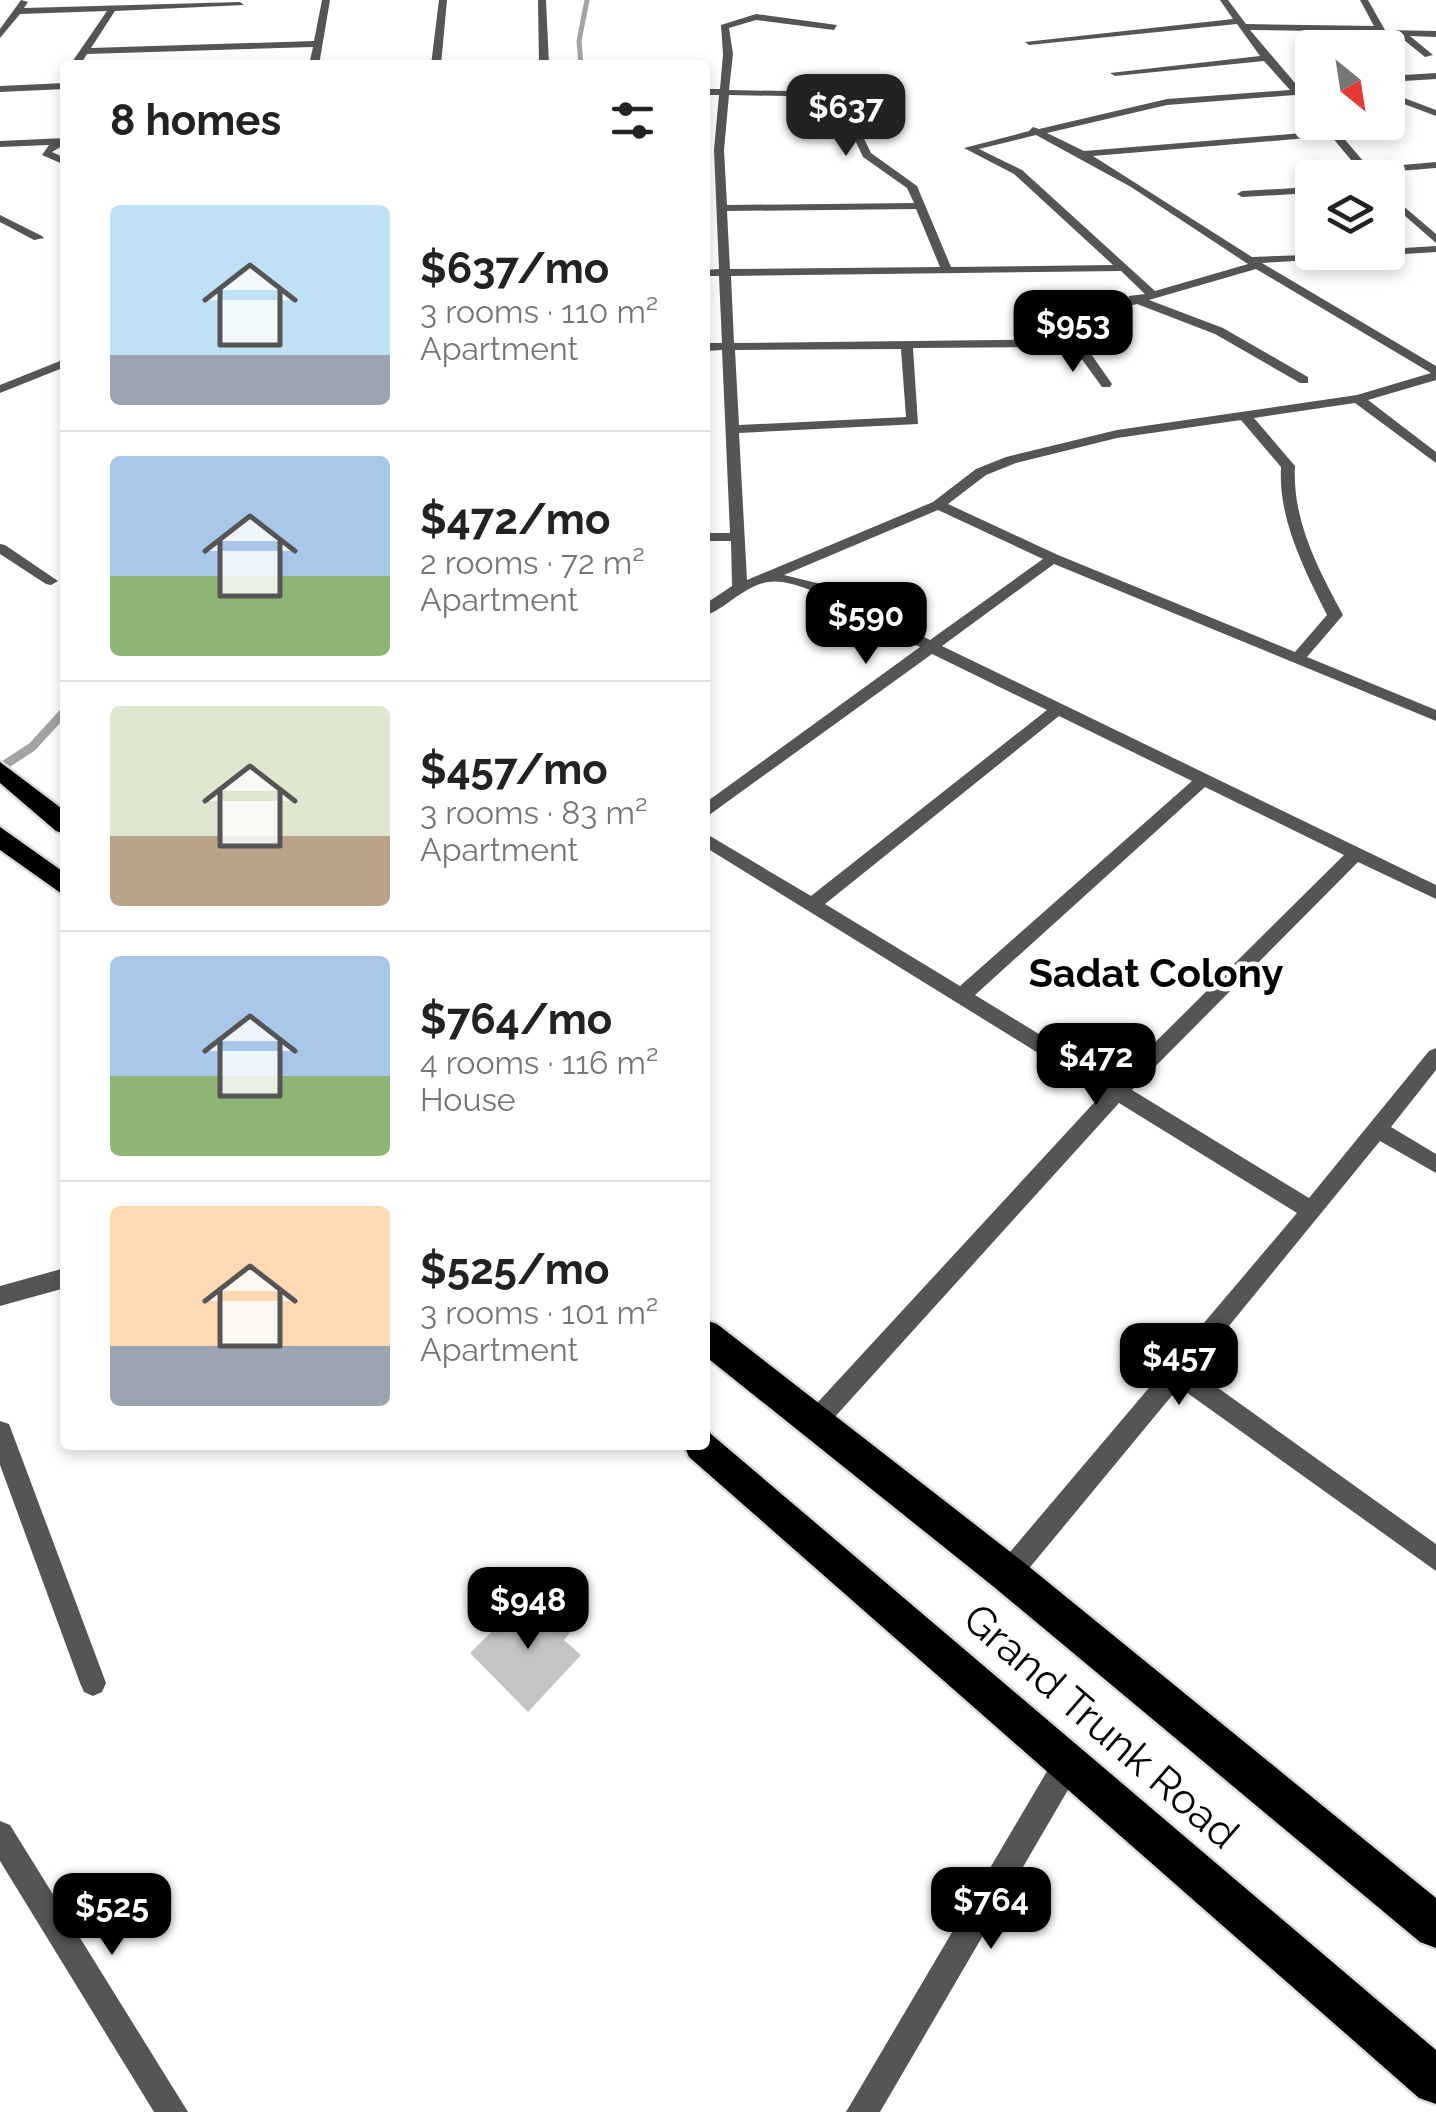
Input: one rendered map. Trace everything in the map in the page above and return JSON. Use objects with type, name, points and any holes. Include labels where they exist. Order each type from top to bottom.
[{"type":"highway","points":[[0,770],[60,821]]},
{"type":"highway","points":[[0,836],[26,852],[60,883]]},
{"type":"highway","name":"Grand Trunk Road","points":[[710,1339],[1008,1574],[1436,1926]]},
{"type":"highway","name":"Grand Trunk Road","points":[[708,1450],[1436,2081]]},
{"type":"street","points":[[0,12],[11,0]]},
{"type":"street","points":[[0,35],[25,0]]},
{"type":"street","points":[[315,60],[326,0]]},
{"type":"street","points":[[326,60],[336,0]]},
{"type":"street","points":[[436,60],[442,0]]},
{"type":"street","points":[[542,0],[544,60]]},
{"type":"street","points":[[1224,0],[1295,89]]},
{"type":"street","points":[[1029,42],[1241,24],[1379,29],[1364,0]]},
{"type":"street","points":[[18,10],[240,3],[237,18]]},
{"type":"street","points":[[78,60],[114,8]]},
{"type":"street","points":[[740,588],[721,207],[712,150],[725,91],[724,27],[775,17],[834,27]]},
{"type":"street","points":[[232,45],[234,32]]},
{"type":"street","points":[[1405,34],[1436,34]]},
{"type":"street","points":[[1405,36],[1428,55]]},
{"type":"street","points":[[84,51],[318,44]]},
{"type":"street","points":[[1115,73],[1267,58]]},
{"type":"street","points":[[1405,78],[1436,76]]},
{"type":"street","points":[[1289,83],[1295,83]]},
{"type":"street","points":[[0,92],[60,86]]},
{"type":"street","points":[[710,92],[838,94],[867,155],[912,186],[948,272]]},
{"type":"street","points":[[1151,293],[1018,172],[969,148],[1033,130],[1200,98],[1295,92]]},
{"type":"street","points":[[1405,101],[1436,114]]},
{"type":"street","points":[[1033,130],[1085,154],[1436,373]]},
{"type":"street","points":[[1085,154],[1295,136]]},
{"type":"street","points":[[1340,140],[1357,160]]},
{"type":"street","points":[[0,144],[60,141]]},
{"type":"street","points":[[60,142],[46,152],[60,159]]},
{"type":"street","points":[[1405,169],[1436,165]]},
{"type":"street","points":[[1242,194],[1295,191]]},
{"type":"street","points":[[710,206],[922,206]]},
{"type":"street","points":[[1405,212],[1436,240]]},
{"type":"street","points":[[0,218],[38,238]]},
{"type":"street","points":[[1413,220],[1436,219]]},
{"type":"street","points":[[1405,251],[1436,249]]},
{"type":"street","points":[[710,348],[1078,343],[1087,337],[1094,312],[1255,262],[1295,259]]},
{"type":"street","points":[[710,274],[1121,268]]},
{"type":"street","points":[[1133,298],[1218,331],[1304,380]]},
{"type":"street","points":[[1078,343],[1106,384]]},
{"type":"street","points":[[733,429],[913,422],[907,345]]},
{"type":"street","points":[[0,389],[60,366]]},
{"type":"street","points":[[710,608],[740,588],[938,505],[982,472],[1011,460],[1117,434],[1358,400],[1436,373]]},
{"type":"street","points":[[1358,400],[1436,459]]},
{"type":"street","points":[[1244,415],[1288,466],[1285,488],[1314,575],[1336,615],[1298,658]]},
{"type":"street","points":[[938,505],[1053,558],[1436,716]]},
{"type":"street","points":[[710,537],[739,537]]},
{"type":"street","points":[[0,548],[51,581]]},
{"type":"street","points":[[710,808],[1053,558]]},
{"type":"street","points":[[769,576],[824,590],[932,648],[1436,893]]},
{"type":"street","points":[[814,903],[1058,709]]},
{"type":"street","points":[[962,995],[1203,780]]},
{"type":"street","points":[[710,842],[1312,1211]]},
{"type":"street","points":[[815,1422],[1117,1092],[1356,854]]},
{"type":"street","points":[[1008,1574],[1175,1370],[1380,1131],[1436,1056]]},
{"type":"street","points":[[1380,1131],[1436,1164]]},
{"type":"street","points":[[0,1296],[60,1279]]},
{"type":"street","points":[[1175,1370],[1436,1559]]},
{"type":"street","points":[[0,1432],[93,1682]]},
{"type":"street","points":[[862,2112],[1069,1762]]},
{"type":"street","points":[[0,1835],[172,2112]]},
{"type":"building","points":[[532,1592],[572,1630],[564,1640],[581,1655],[528,1712],[470,1653]]},
{"type":"waterway","points":[[581,60],[579,41],[587,0]]},
{"type":"waterway","points":[[0,768],[32,747],[60,716]]},
{"type":"district","name":"Sadat Colony","points":[[1156,972]]}]
